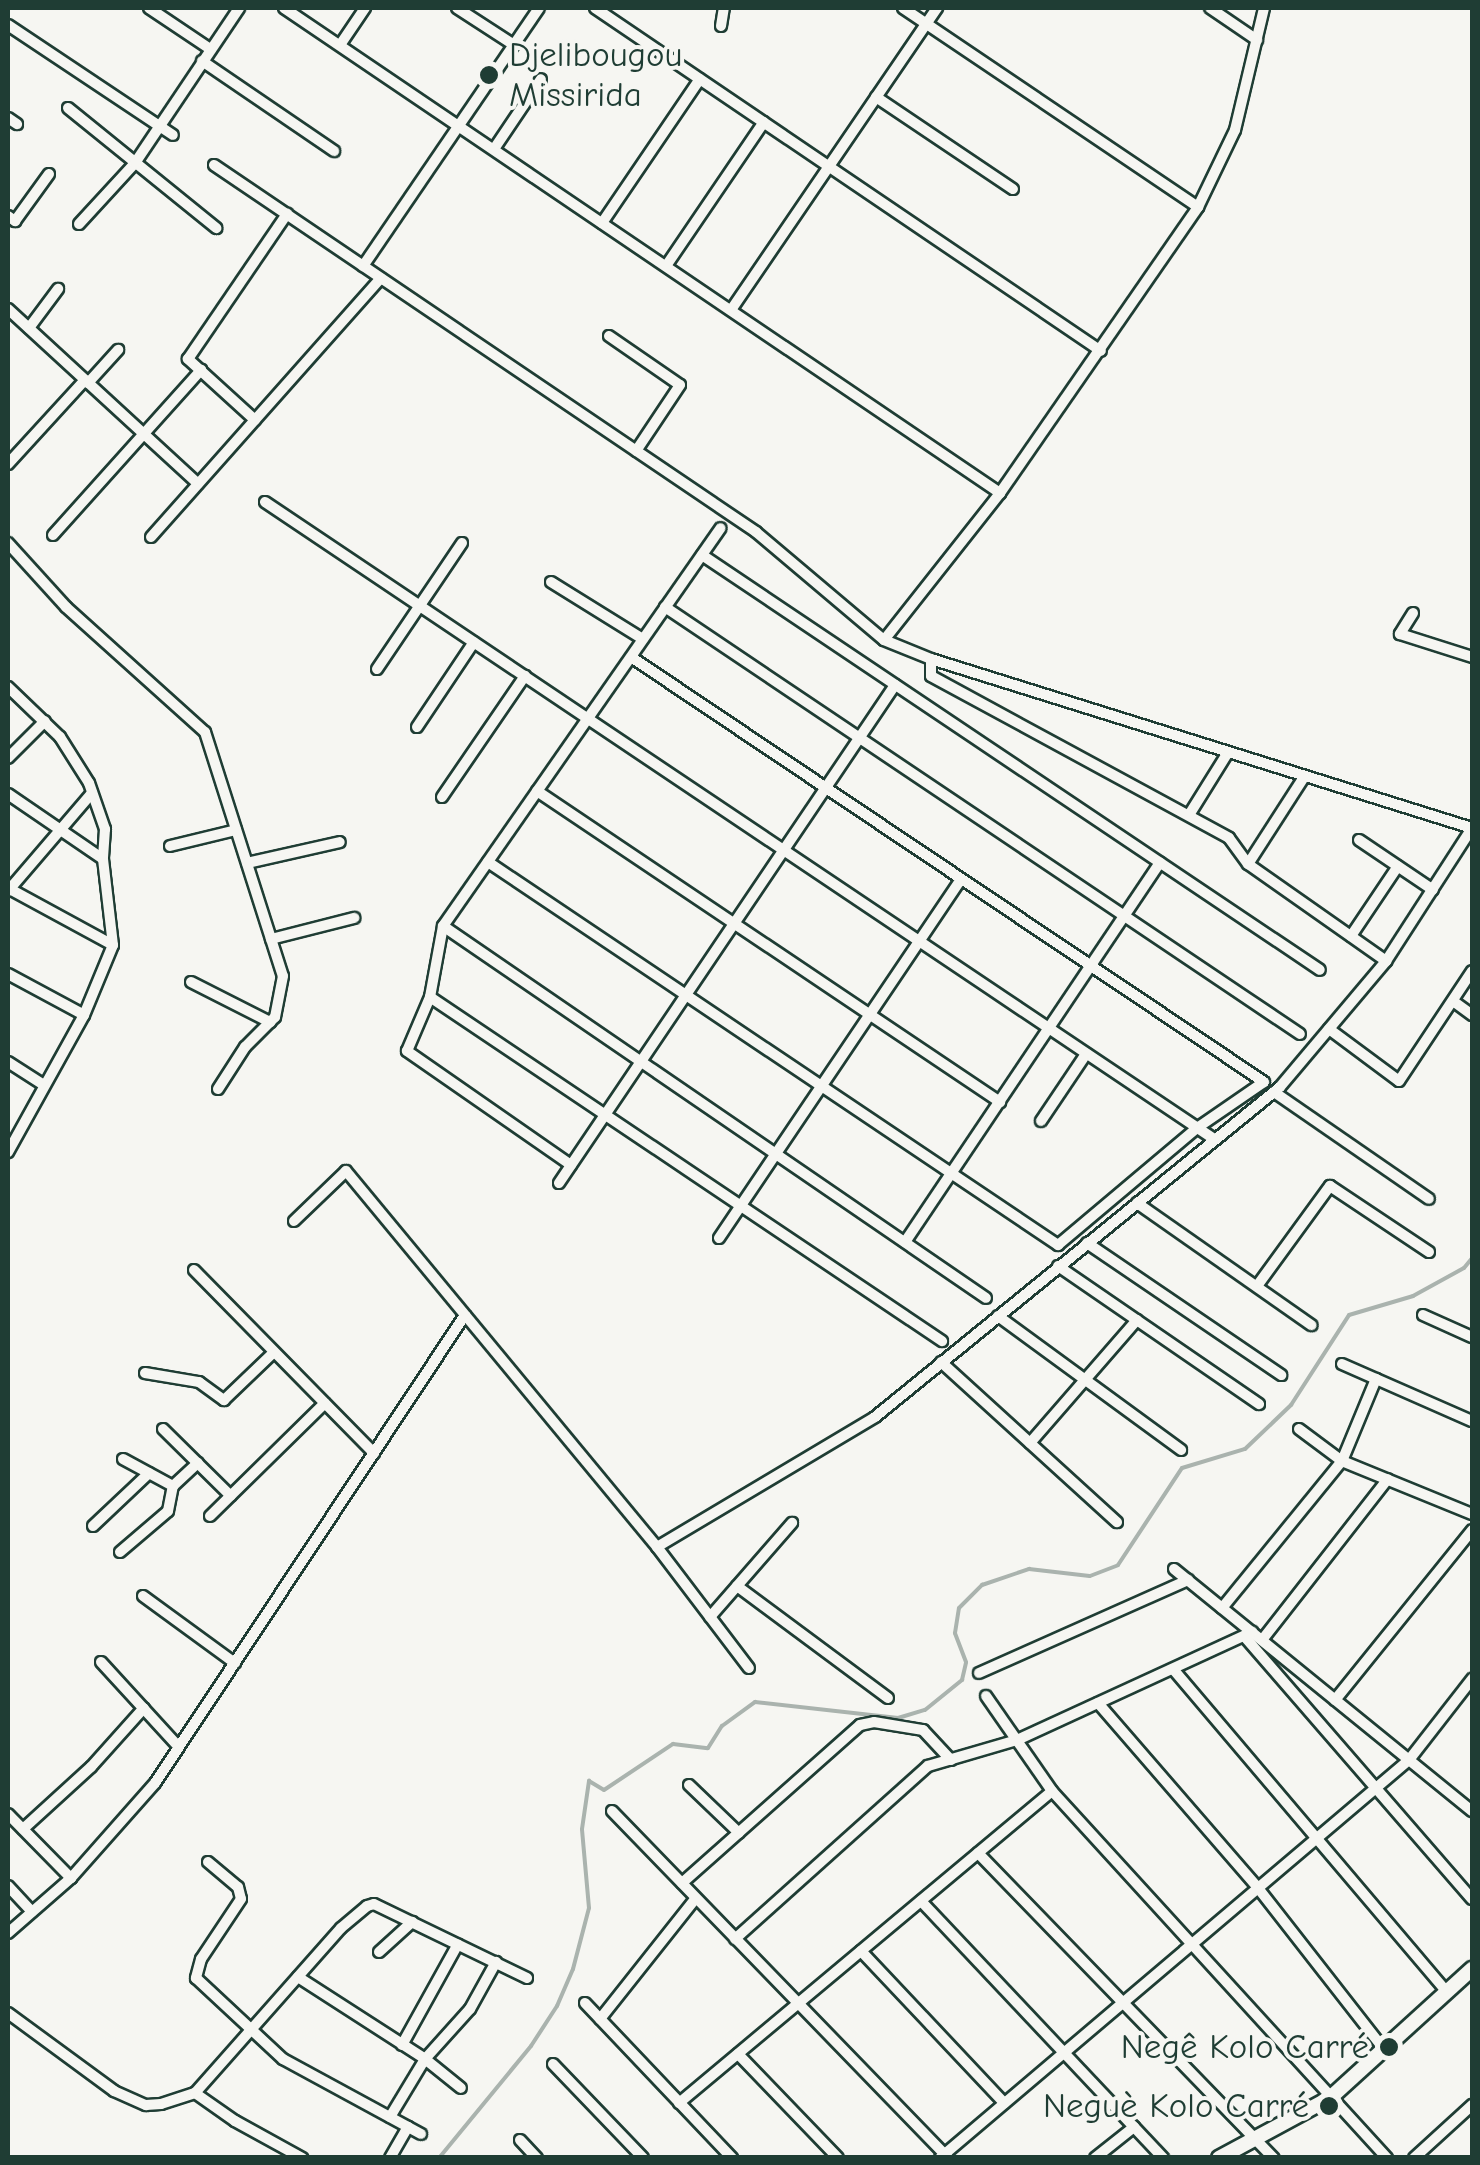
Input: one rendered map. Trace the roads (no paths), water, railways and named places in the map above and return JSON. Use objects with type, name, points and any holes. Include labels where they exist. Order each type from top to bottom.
[{"type":"street","points":[[149,8],[210,49]]},
{"type":"street","points":[[79,224],[136,163],[238,8]]},
{"type":"street","points":[[284,8],[1000,493]]},
{"type":"street","points":[[340,45],[365,8]]},
{"type":"street","points":[[456,8],[514,45]]},
{"type":"street","points":[[363,266],[539,8]]},
{"type":"street","points":[[595,8],[1101,350]]},
{"type":"street","points":[[721,26],[724,8]]},
{"type":"street","points":[[903,8],[1198,207]]},
{"type":"street","points":[[731,310],[937,8]]},
{"type":"street","points":[[1210,8],[1258,40]]},
{"type":"street","points":[[884,640],[1000,493],[1198,207],[1236,130],[1264,8]]},
{"type":"street","points":[[8,24],[173,135]]},
{"type":"street","points":[[202,61],[334,151]]},
{"type":"street","points":[[494,149],[542,78]]},
{"type":"street","points":[[602,223],[700,78]]},
{"type":"street","points":[[876,96],[1014,189]]},
{"type":"street","points":[[68,108],[216,228]]},
{"type":"street","points":[[666,266],[764,122]]},
{"type":"street","points":[[214,165],[756,532],[884,640],[931,660],[1472,828],[1386,961],[1274,1092],[874,1416],[657,1548]]},
{"type":"street","points":[[8,216],[15,221],[49,174]]},
{"type":"street","points":[[256,420],[188,359],[287,214]]},
{"type":"street","points":[[151,537],[381,278]]},
{"type":"street","points":[[28,328],[58,289]]},
{"type":"street","points":[[8,309],[198,484]]},
{"type":"street","points":[[609,336],[680,385],[636,451]]},
{"type":"street","points":[[8,464],[118,350]]},
{"type":"street","points":[[53,535],[201,370]]},
{"type":"street","points":[[265,502],[1214,1140]]},
{"type":"street","points":[[572,1165],[407,1050],[430,997],[443,926],[721,528]]},
{"type":"street","points":[[8,543],[66,608],[204,732],[283,976],[275,1016],[245,1047],[218,1089]]},
{"type":"street","points":[[378,670],[462,544]]},
{"type":"street","points":[[702,555],[1320,970]]},
{"type":"street","points":[[551,582],[643,640]]},
{"type":"street","points":[[665,608],[1300,1034]]},
{"type":"street","points":[[1414,613],[1400,634],[1472,657]]},
{"type":"street","points":[[417,727],[474,642]]},
{"type":"street","points":[[488,862],[1058,1245],[1197,1128],[1264,1082],[631,657]]},
{"type":"street","points":[[931,660],[931,676],[1229,838],[1248,864],[1386,961]]},
{"type":"street","points":[[442,797],[525,676]]},
{"type":"street","points":[[559,1183],[895,684]]},
{"type":"street","points":[[8,687],[46,721],[92,793],[104,829],[103,858],[113,945],[84,1015],[8,1152]]},
{"type":"street","points":[[8,758],[46,721]]},
{"type":"street","points":[[1189,815],[1227,754]]},
{"type":"street","points":[[1248,864],[1304,777]]},
{"type":"street","points":[[537,791],[1000,1102]]},
{"type":"street","points":[[92,793],[8,889],[113,945]]},
{"type":"street","points":[[8,794],[103,858]]},
{"type":"street","points":[[170,846],[236,830]]},
{"type":"street","points":[[1360,840],[1433,890]]},
{"type":"street","points":[[247,863],[340,842]]},
{"type":"street","points":[[905,1242],[1160,863]]},
{"type":"street","points":[[1350,936],[1398,866]]},
{"type":"street","points":[[719,1238],[961,878]]},
{"type":"street","points":[[271,938],[354,918]]},
{"type":"street","points":[[443,926],[986,1298]]},
{"type":"street","points":[[1329,1030],[1399,1081],[1472,971]]},
{"type":"street","points":[[8,974],[84,1015]]},
{"type":"street","points":[[191,982],[270,1022]]},
{"type":"street","points":[[430,997],[942,1342]]},
{"type":"street","points":[[1453,1001],[1472,1014]]},
{"type":"street","points":[[1041,1121],[1086,1054]]},
{"type":"street","points":[[8,1062],[44,1085]]},
{"type":"street","points":[[1274,1092],[1429,1199]]},
{"type":"street","points":[[294,1221],[346,1170],[657,1548],[749,1668]]},
{"type":"street","points":[[1257,1286],[1330,1186],[1429,1252]]},
{"type":"street","points":[[1136,1202],[1312,1325]]},
{"type":"street","points":[[1087,1243],[1281,1375]]},
{"type":"street","points":[[1058,1266],[1259,1404]]},
{"type":"street","points":[[194,1270],[374,1453]]},
{"type":"street","points":[[8,1933],[71,1878],[155,1783],[466,1315]]},
{"type":"street","points":[[998,1316],[1181,1450]]},
{"type":"street","points":[[1423,1316],[1472,1337]]},
{"type":"street","points":[[1030,1443],[1138,1320]]},
{"type":"street","points":[[145,1373],[199,1382],[224,1400],[274,1352]]},
{"type":"street","points":[[941,1362],[1117,1522]]},
{"type":"street","points":[[1342,1364],[1472,1421]]},
{"type":"street","points":[[1222,1608],[1342,1461],[1376,1379]]},
{"type":"street","points":[[210,1516],[325,1403]]},
{"type":"street","points":[[163,1428],[231,1496]]},
{"type":"street","points":[[1299,1430],[1342,1461],[1472,1514]]},
{"type":"street","points":[[123,1459],[173,1486]]},
{"type":"street","points":[[120,1552],[168,1511],[173,1486],[198,1463]]},
{"type":"street","points":[[93,1526],[149,1473]]},
{"type":"street","points":[[1262,1640],[1388,1480]]},
{"type":"street","points":[[710,1617],[792,1523]]},
{"type":"street","points":[[1335,1700],[1472,1530]]},
{"type":"street","points":[[1174,1569],[1248,1634],[1376,1788],[1471,1892]]},
{"type":"street","points":[[980,1673],[1188,1580]]},
{"type":"street","points":[[737,1586],[888,1698]]},
{"type":"street","points":[[144,1596],[235,1663]]},
{"type":"street","points":[[736,1939],[928,1766],[1016,1740],[1248,1634],[1262,1640],[1472,1812]]},
{"type":"street","points":[[101,1662],[179,1747]]},
{"type":"street","points":[[1173,1668],[1314,1840],[1447,1992]]},
{"type":"street","points":[[612,1812],[944,2156],[1409,1760],[1472,1679]]},
{"type":"street","points":[[986,1696],[1052,1791],[1387,2158]]},
{"type":"street","points":[[1098,1703],[1258,1888],[1384,2049]]},
{"type":"street","points":[[23,1829],[144,1708]]},
{"type":"street","points":[[682,1884],[860,1725],[874,1722],[923,1730],[951,1760]]},
{"type":"street","points":[[689,1785],[739,1833]]},
{"type":"street","points":[[680,2103],[1052,1791]]},
{"type":"street","points":[[8,1814],[71,1878]]},
{"type":"street","points":[[978,1853],[1274,2158]]},
{"type":"street","points":[[208,1862],[238,1887],[241,1899],[201,1959],[196,1978],[284,2059],[421,2134]]},
{"type":"street","points":[[8,1886],[32,1912]]},
{"type":"street","points":[[600,2018],[696,1898]]},
{"type":"street","points":[[921,1901],[1163,2158]]},
{"type":"street","points":[[8,2013],[132,2101],[161,2104],[195,2093],[367,1906],[374,1904],[527,1978]]},
{"type":"street","points":[[379,1952],[412,1922]]},
{"type":"street","points":[[402,2045],[458,1944]]},
{"type":"street","points":[[861,1951],[1004,2103]]},
{"type":"street","points":[[390,2116],[425,2059],[470,2009],[496,1962]]},
{"type":"street","points":[[1219,2158],[1330,2098],[1472,1969]]},
{"type":"street","points":[[298,1977],[425,2059],[461,2088]]},
{"type":"street","points":[[585,2003],[732,2158]]},
{"type":"street","points":[[738,2054],[838,2158]]},
{"type":"street","points":[[553,2064],[643,2158]]},
{"type":"street","points":[[195,2093],[235,2121],[302,2158]]},
{"type":"street","points":[[1414,2158],[1472,2105]]},
{"type":"street","points":[[390,2158],[408,2126]]},
{"type":"street","points":[[1096,2158],[1134,2127]]},
{"type":"street","points":[[520,2140],[537,2158]]},
{"type":"waterway","points":[[439,2158],[531,2046],[557,2006],[573,1969],[589,1908],[582,1829],[589,1781],[604,1790],[673,1744],[708,1748],[722,1726],[755,1702],[898,1718],[925,1710],[962,1680],[966,1662],[955,1633],[959,1608],[982,1585],[1029,1569],[1090,1576],[1118,1565],[1182,1468],[1245,1449],[1291,1405],[1349,1315],[1413,1296],[1464,1268],[1472,1258]]},
{"type":"place","name":"Djelibougou Missirida","points":[[489,75]]},
{"type":"place","name":"Negê Kolo Carré","points":[[1389,2047]]},
{"type":"place","name":"Neguè Kolo Carré","points":[[1329,2106]]}]
